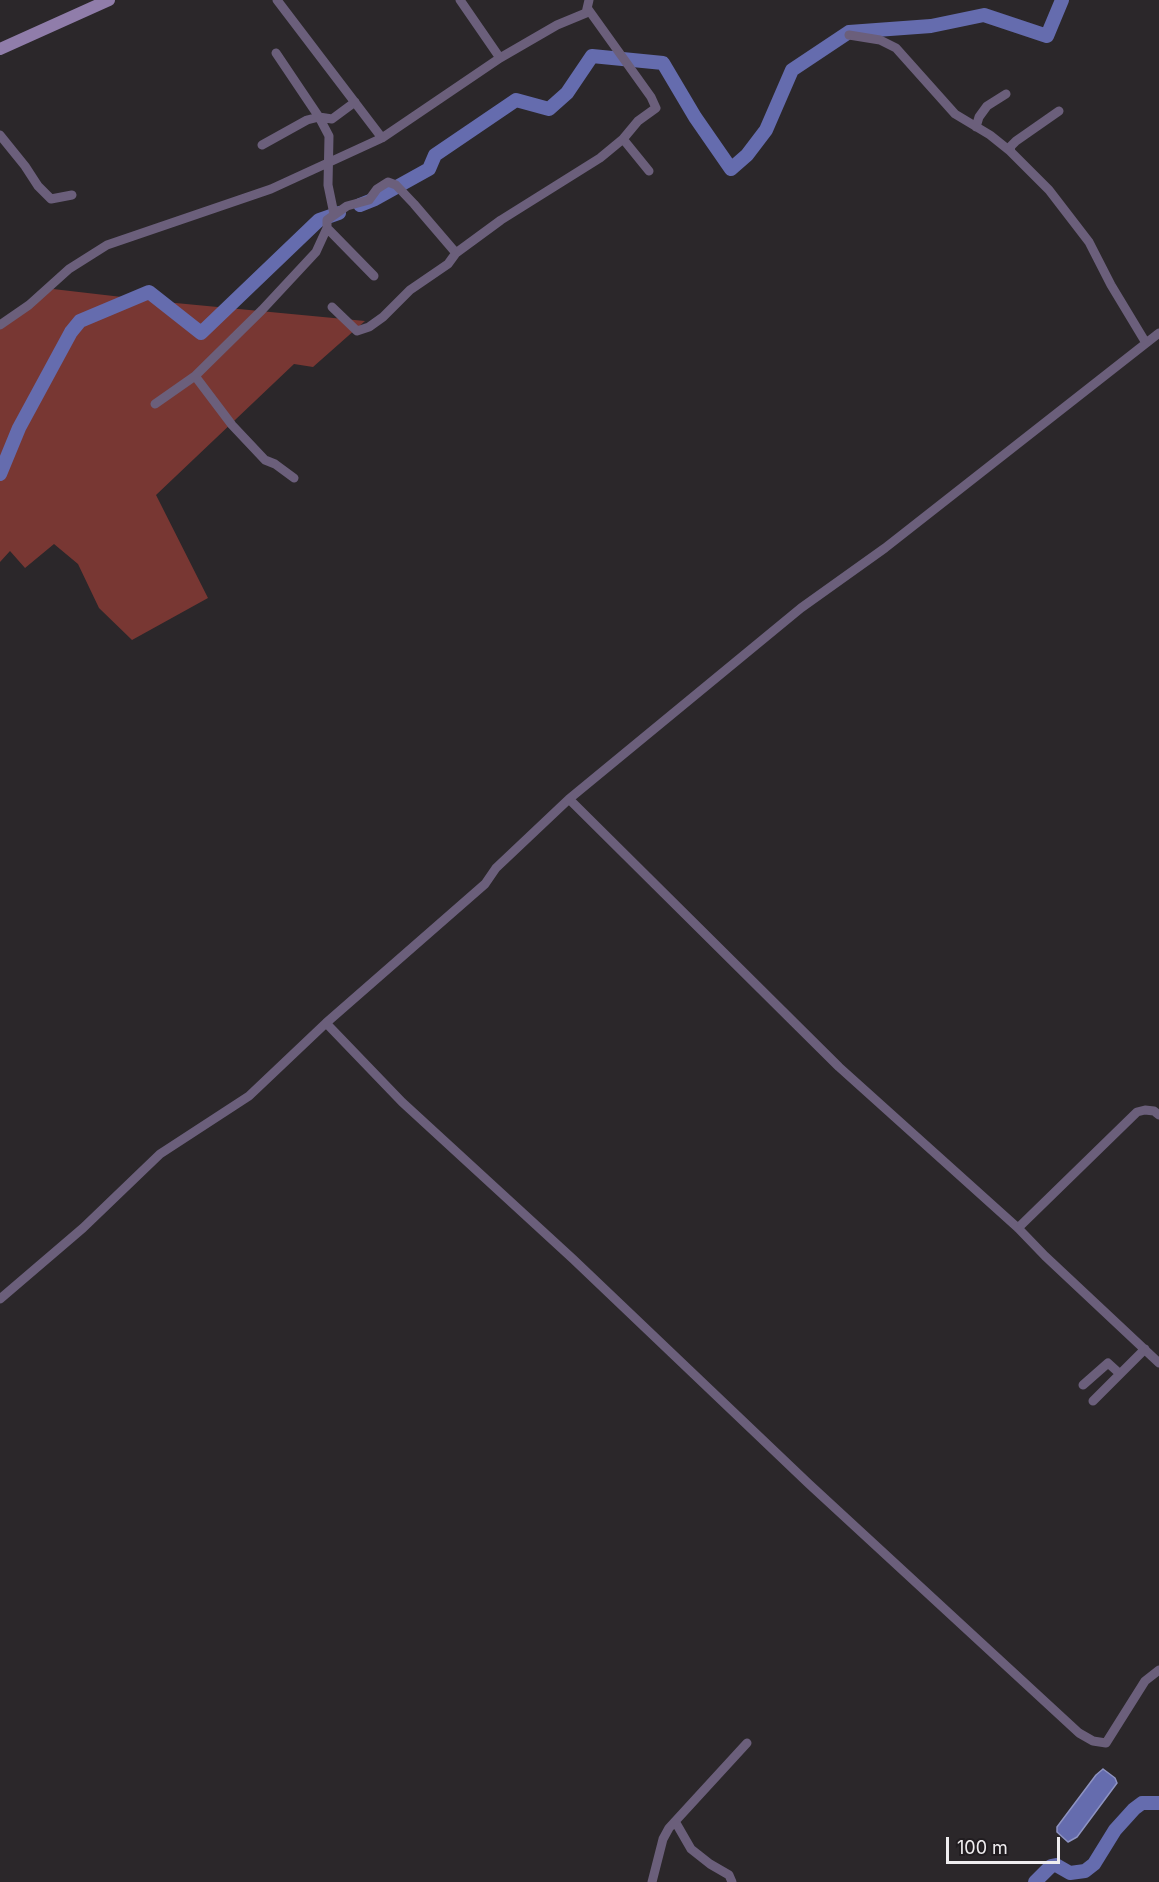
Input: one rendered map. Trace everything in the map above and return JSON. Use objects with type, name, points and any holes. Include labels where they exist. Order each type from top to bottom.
[{"type":"main road","points":[[0,49],[109,0]]},
{"type":"street","points":[[277,0],[382,138]]},
{"type":"street","points":[[460,0],[501,58]]},
{"type":"street","points":[[0,324],[28,305],[69,269],[107,245],[271,189],[382,138],[501,58],[557,25],[585,13],[588,5]]},
{"type":"street","points":[[332,307],[357,330],[369,327],[410,290],[448,264],[456,253],[501,220],[600,158],[623,139],[638,121],[656,108],[651,97],[588,5]]},
{"type":"street","points":[[849,35],[880,40],[896,48],[955,114],[1010,151],[1049,190],[1089,242],[1111,285],[1146,343]]},
{"type":"street","points":[[155,404],[195,376],[262,310],[316,252],[329,221],[329,136],[276,53]]},
{"type":"street","points":[[976,127],[979,117],[987,106],[1006,94]]},
{"type":"street","points":[[262,145],[307,120],[319,117],[332,118],[355,102]]},
{"type":"street","points":[[1010,151],[1016,141],[1059,111]]},
{"type":"street","points":[[0,135],[26,166],[38,186],[51,199],[72,195]]},
{"type":"street","points":[[623,139],[649,171]]},
{"type":"street","points":[[329,221],[347,206],[369,200],[377,189],[388,182],[398,188],[414,204],[456,253]]},
{"type":"street","points":[[329,221],[374,276]]},
{"type":"street","points":[[0,1299],[83,1228],[160,1154],[249,1096],[326,1023],[485,884],[496,868],[569,799],[801,608],[885,548],[1159,333]]},
{"type":"street","points":[[195,376],[232,425],[265,460],[275,464],[294,478]]},
{"type":"street","points":[[569,799],[831,1059],[1018,1228],[1159,1363]]},
{"type":"street","points":[[326,1023],[410,1109],[1078,1733],[1093,1742],[1106,1743],[1145,1681],[1159,1670]]},
{"type":"street","points":[[1018,1228],[1137,1112],[1154,1111],[1159,1115]]},
{"type":"street","points":[[1093,1401],[1145,1349]]},
{"type":"street","points":[[1083,1384],[1108,1363],[1119,1373]]},
{"type":"street","points":[[652,1882],[663,1839],[669,1828],[747,1743]]},
{"type":"street","points":[[676,1823],[692,1849],[710,1864],[729,1875],[732,1882]]},
{"type":"shaded area","points":[[53,289],[365,321],[313,367],[294,364],[156,495],[208,598],[132,640],[99,608],[78,564],[54,544],[25,568],[10,551],[0,562],[0,326]]},
{"type":"water","points":[[1103,1769],[1115,1778],[1117,1783],[1077,1837],[1068,1842],[1057,1832],[1057,1827]]},
{"type":"waterway","points":[[360,205],[429,169],[435,155],[516,100],[549,109],[567,93],[592,56],[663,63],[695,117],[731,169],[747,155],[766,130],[792,70],[849,32],[931,26],[984,15],[1047,36],[1062,0]]},
{"type":"waterway","points":[[0,474],[19,428],[71,332],[80,321],[149,292],[201,333],[319,220],[339,213]]},
{"type":"waterway","points":[[1035,1882],[1051,1866],[1056,1865],[1070,1873],[1085,1871],[1094,1864],[1115,1830],[1134,1809],[1142,1803],[1159,1803]]}]
